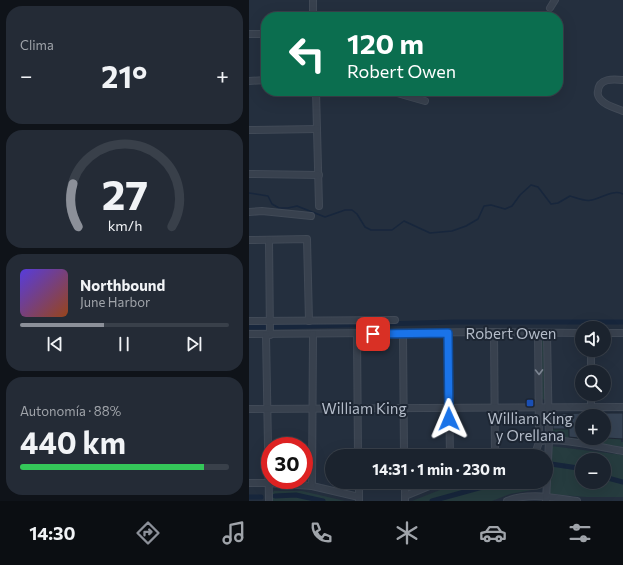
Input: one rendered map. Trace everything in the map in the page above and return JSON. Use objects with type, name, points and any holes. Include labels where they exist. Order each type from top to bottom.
[{"type":"street","points":[[313,0],[313,12]]},
{"type":"street","points":[[550,8],[555,0]]},
{"type":"street","points":[[249,34],[261,34]]},
{"type":"street","points":[[623,80],[614,79],[603,82],[597,90],[600,100],[609,106],[623,111]]},
{"type":"street","points":[[249,81],[261,80]]},
{"type":"street","points":[[316,96],[319,206]]},
{"type":"street","points":[[408,96],[425,101]]},
{"type":"street","points":[[249,130],[317,129]]},
{"type":"street","points":[[249,174],[319,175]]},
{"type":"street","points":[[249,212],[262,211],[311,216]]},
{"type":"street","points":[[249,240],[307,239],[309,321]]},
{"type":"street","points":[[268,437],[268,335],[270,321],[269,240]]},
{"type":"street","points":[[249,321],[395,320]]},
{"type":"street","points":[[494,332],[495,449]]},
{"type":"street","name":"Robert Owen","points":[[249,334],[403,334],[494,332],[547,334],[575,333]]},
{"type":"street","points":[[448,333],[450,449]]},
{"type":"street","points":[[537,449],[539,442],[538,333]]},
{"type":"street","points":[[611,333],[623,333]]},
{"type":"street","points":[[313,334],[313,437]]},
{"type":"street","points":[[357,334],[359,449]]},
{"type":"street","points":[[403,334],[404,449]]},
{"type":"street","points":[[545,499],[549,440],[547,334]]},
{"type":"street","points":[[591,401],[591,407]]},
{"type":"street","name":"William King","points":[[249,409],[623,407]]},
{"type":"street","points":[[539,442],[549,440],[579,443],[623,451]]},
{"type":"street","points":[[249,483],[261,483]]},
{"type":"street","points":[[313,486],[359,499]]},
{"type":"street","points":[[269,489],[269,501]]},
{"type":"street","points":[[405,499],[425,489]]},
{"type":"street","points":[[507,501],[513,498],[524,497],[577,501]]},
{"type":"green space","points":[[542,336],[544,336],[546,399],[544,400],[542,398]]},
{"type":"green space","points":[[568,416],[569,438],[575,439],[575,441],[554,438],[552,436],[552,429],[565,429]]},
{"type":"green space","points":[[621,423],[621,442],[623,442],[623,447],[608,445],[611,445],[611,438],[615,438]]},
{"type":"green space","points":[[551,446],[607,453],[575,453],[575,489],[611,489],[611,454],[623,455],[623,497],[586,497],[549,494],[549,489],[553,489],[553,449],[551,449]]},
{"type":"green space","points":[[442,489],[532,489],[510,494],[492,501],[412,501]]},
{"type":"green space","points":[[274,491],[302,491],[345,501],[272,501],[272,493]]},
{"type":"building","points":[[575,413],[575,438],[569,437],[569,429],[553,429],[553,414]]},
{"type":"building","points":[[611,413],[623,413],[623,439],[611,438]]},
{"type":"waterway","points":[[249,193],[268,196],[272,204],[279,208],[297,206],[325,217],[345,210],[352,210],[357,214],[365,227],[371,230],[392,230],[404,221],[430,233],[452,231],[466,226],[478,219],[484,206],[491,205],[505,209],[512,206],[520,195],[531,185],[538,187],[551,204],[558,203],[570,196],[581,200],[589,200],[611,193],[623,194]]},
{"type":"waterway","points":[[274,327],[455,322],[623,322]]},
{"type":"waterway","points":[[249,327],[266,327]]},
{"type":"waterway","points":[[553,464],[575,468]]},
{"type":"waterway","points":[[611,479],[623,482]]},
{"type":"waterway","points":[[432,501],[475,489]]},
{"type":"waterway","points":[[275,496],[296,495],[323,501]]},
{"type":"waterway","points":[[249,497],[261,497]]},
{"type":"place","name":"William King y Orellana","points":[[530,403]]},
{"type":"route","points":[[373,334],[448,333],[449,419]]}]
